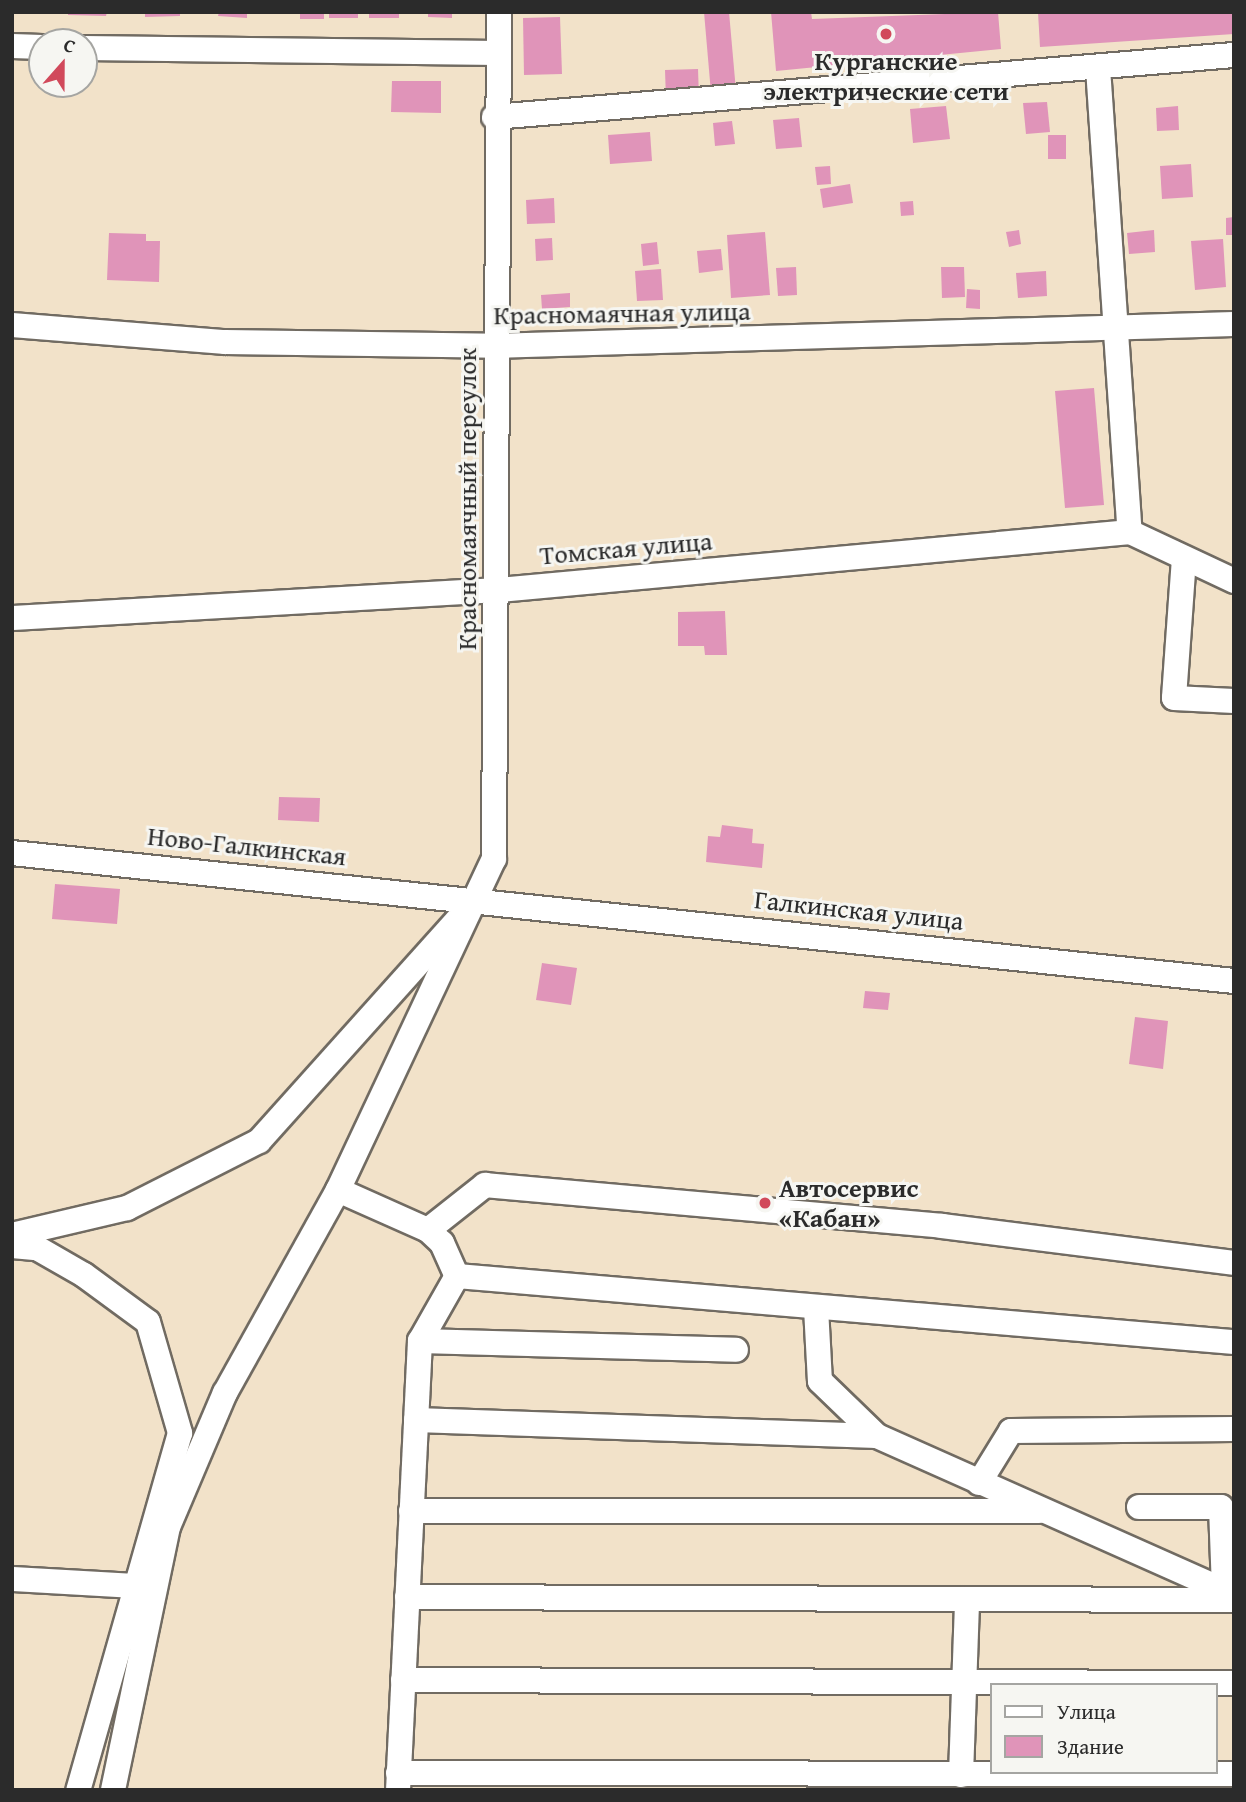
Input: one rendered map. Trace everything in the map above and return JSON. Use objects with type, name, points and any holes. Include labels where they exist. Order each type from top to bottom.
[{"type":"street","name":"Красномаячный переулок","points":[[113,1790],[169,1527],[225,1393],[338,1190],[494,859],[499,590],[494,117],[499,12]]},
{"type":"street","points":[[98,48],[498,53]]},
{"type":"street","points":[[494,117],[1234,55]]},
{"type":"street","points":[[1098,68],[1112,327],[1130,532],[1234,581]]},
{"type":"street","name":"Красномаячная улица","points":[[12,324],[225,342],[496,346],[1234,324]]},
{"type":"street","name":"Томская улица","points":[[12,618],[499,590],[1130,532]]},
{"type":"street","points":[[1184,558],[1174,698],[1234,701]]},
{"type":"street","name":"Ново-Галкинская","points":[[12,853],[477,898]]},
{"type":"street","points":[[12,1235],[127,1208],[259,1140],[477,898]]},
{"type":"street","name":"Галкинская улица","points":[[477,898],[1234,981]]},
{"type":"street","points":[[428,1230],[485,1185],[942,1226],[1234,1263]]},
{"type":"street","points":[[338,1190],[428,1230],[442,1243],[457,1276]]},
{"type":"street","points":[[12,1246],[37,1248],[85,1275],[148,1322],[180,1433],[132,1586],[78,1790]]},
{"type":"street","points":[[457,1276],[1234,1342]]},
{"type":"street","points":[[457,1276],[420,1341],[398,1782],[1234,1774]]},
{"type":"street","points":[[816,1308],[820,1381],[877,1436],[1230,1595]]},
{"type":"street","points":[[420,1341],[736,1350]]},
{"type":"street","points":[[416,1420],[877,1436]]},
{"type":"street","points":[[979,1483],[1011,1431],[1234,1429]]},
{"type":"street","points":[[1139,1507],[1221,1507],[1230,1595]]},
{"type":"street","points":[[411,1511],[1039,1511]]},
{"type":"street","points":[[12,1579],[132,1586]]},
{"type":"street","points":[[407,1597],[967,1599],[1230,1595]]},
{"type":"street","points":[[961,1775],[967,1599]]},
{"type":"street","points":[[403,1680],[965,1679],[1234,1683]]},
{"type":"building","points":[[68,12],[107,12],[106,16],[68,15]]},
{"type":"building","points":[[145,12],[180,12],[180,16],[145,17]]},
{"type":"building","points":[[219,12],[247,12],[247,18],[218,16]]},
{"type":"building","points":[[300,12],[324,12],[324,19],[300,19]]},
{"type":"building","points":[[329,12],[358,12],[358,18],[329,18]]},
{"type":"building","points":[[369,12],[399,12],[399,18],[369,18]]},
{"type":"building","points":[[428,12],[452,12],[452,18],[428,17]]},
{"type":"building","points":[[704,12],[729,12],[736,91],[711,93]]},
{"type":"building","name":"Курганские электрические сети","points":[[771,12],[811,12],[812,19],[998,12],[1001,49],[776,71]]},
{"type":"building","points":[[1038,12],[1234,12],[1234,34],[1040,47]]},
{"type":"building","points":[[560,17],[562,74],[524,75],[523,18]]},
{"type":"building","points":[[698,69],[699,98],[666,99],[665,70]]},
{"type":"building","points":[[392,81],[441,81],[441,113],[391,112]]},
{"type":"building","points":[[1047,102],[1050,132],[1026,134],[1023,103]]},
{"type":"building","points":[[946,106],[950,139],[913,143],[910,109]]},
{"type":"building","points":[[1178,106],[1179,130],[1157,131],[1156,108]]},
{"type":"building","points":[[799,118],[802,147],[776,149],[773,120]]},
{"type":"building","points":[[732,121],[735,144],[715,146],[713,123]]},
{"type":"building","points":[[650,132],[652,161],[610,164],[608,135]]},
{"type":"building","points":[[1048,135],[1066,135],[1066,159],[1048,159]]},
{"type":"building","points":[[1191,164],[1193,197],[1162,199],[1160,166]]},
{"type":"building","points":[[830,166],[831,184],[817,185],[815,167]]},
{"type":"building","points":[[850,184],[853,203],[823,208],[820,189]]},
{"type":"building","points":[[554,198],[555,223],[527,224],[526,200]]},
{"type":"building","points":[[913,201],[914,215],[901,216],[900,202]]},
{"type":"building","points":[[1234,217],[1234,235],[1226,235],[1226,218]]},
{"type":"building","points":[[1019,230],[1021,244],[1009,247],[1006,232]]},
{"type":"building","points":[[1154,230],[1155,252],[1129,254],[1127,233]]},
{"type":"building","points":[[765,232],[770,295],[731,298],[727,235]]},
{"type":"building","points":[[109,233],[146,234],[146,241],[160,241],[159,282],[107,280]]},
{"type":"building","points":[[552,238],[553,260],[536,261],[535,239]]},
{"type":"building","points":[[1223,239],[1226,287],[1195,290],[1191,241]]},
{"type":"building","points":[[657,242],[659,264],[643,266],[641,244]]},
{"type":"building","points":[[721,249],[723,270],[699,273],[697,251]]},
{"type":"building","points":[[796,267],[797,295],[778,296],[776,268]]},
{"type":"building","points":[[941,267],[964,267],[965,297],[942,298]]},
{"type":"building","points":[[661,269],[663,300],[637,301],[635,271]]},
{"type":"building","points":[[1046,271],[1047,296],[1018,298],[1016,273]]},
{"type":"building","points":[[967,289],[980,290],[980,309],[966,308]]},
{"type":"building","points":[[570,293],[570,307],[542,309],[541,295]]},
{"type":"building","points":[[1094,388],[1104,505],[1065,508],[1055,391]]},
{"type":"building","points":[[725,611],[727,655],[705,655],[704,646],[678,646],[678,612]]},
{"type":"building","points":[[279,797],[320,798],[319,822],[278,820]]},
{"type":"building","points":[[722,825],[753,829],[752,843],[764,844],[762,868],[706,862],[708,836],[720,837]]},
{"type":"building","points":[[55,884],[120,889],[117,924],[52,919]]},
{"type":"building","points":[[542,963],[577,968],[571,1005],[536,1000]]},
{"type":"building","points":[[865,991],[890,993],[888,1010],[863,1008]]},
{"type":"building","points":[[1135,1017],[1168,1021],[1163,1069],[1129,1064]]},
{"type":"place","name":"Курганские электрические сети","points":[[886,34]]},
{"type":"place","name":"Автосервис «Кабан»","points":[[765,1203]]}]
